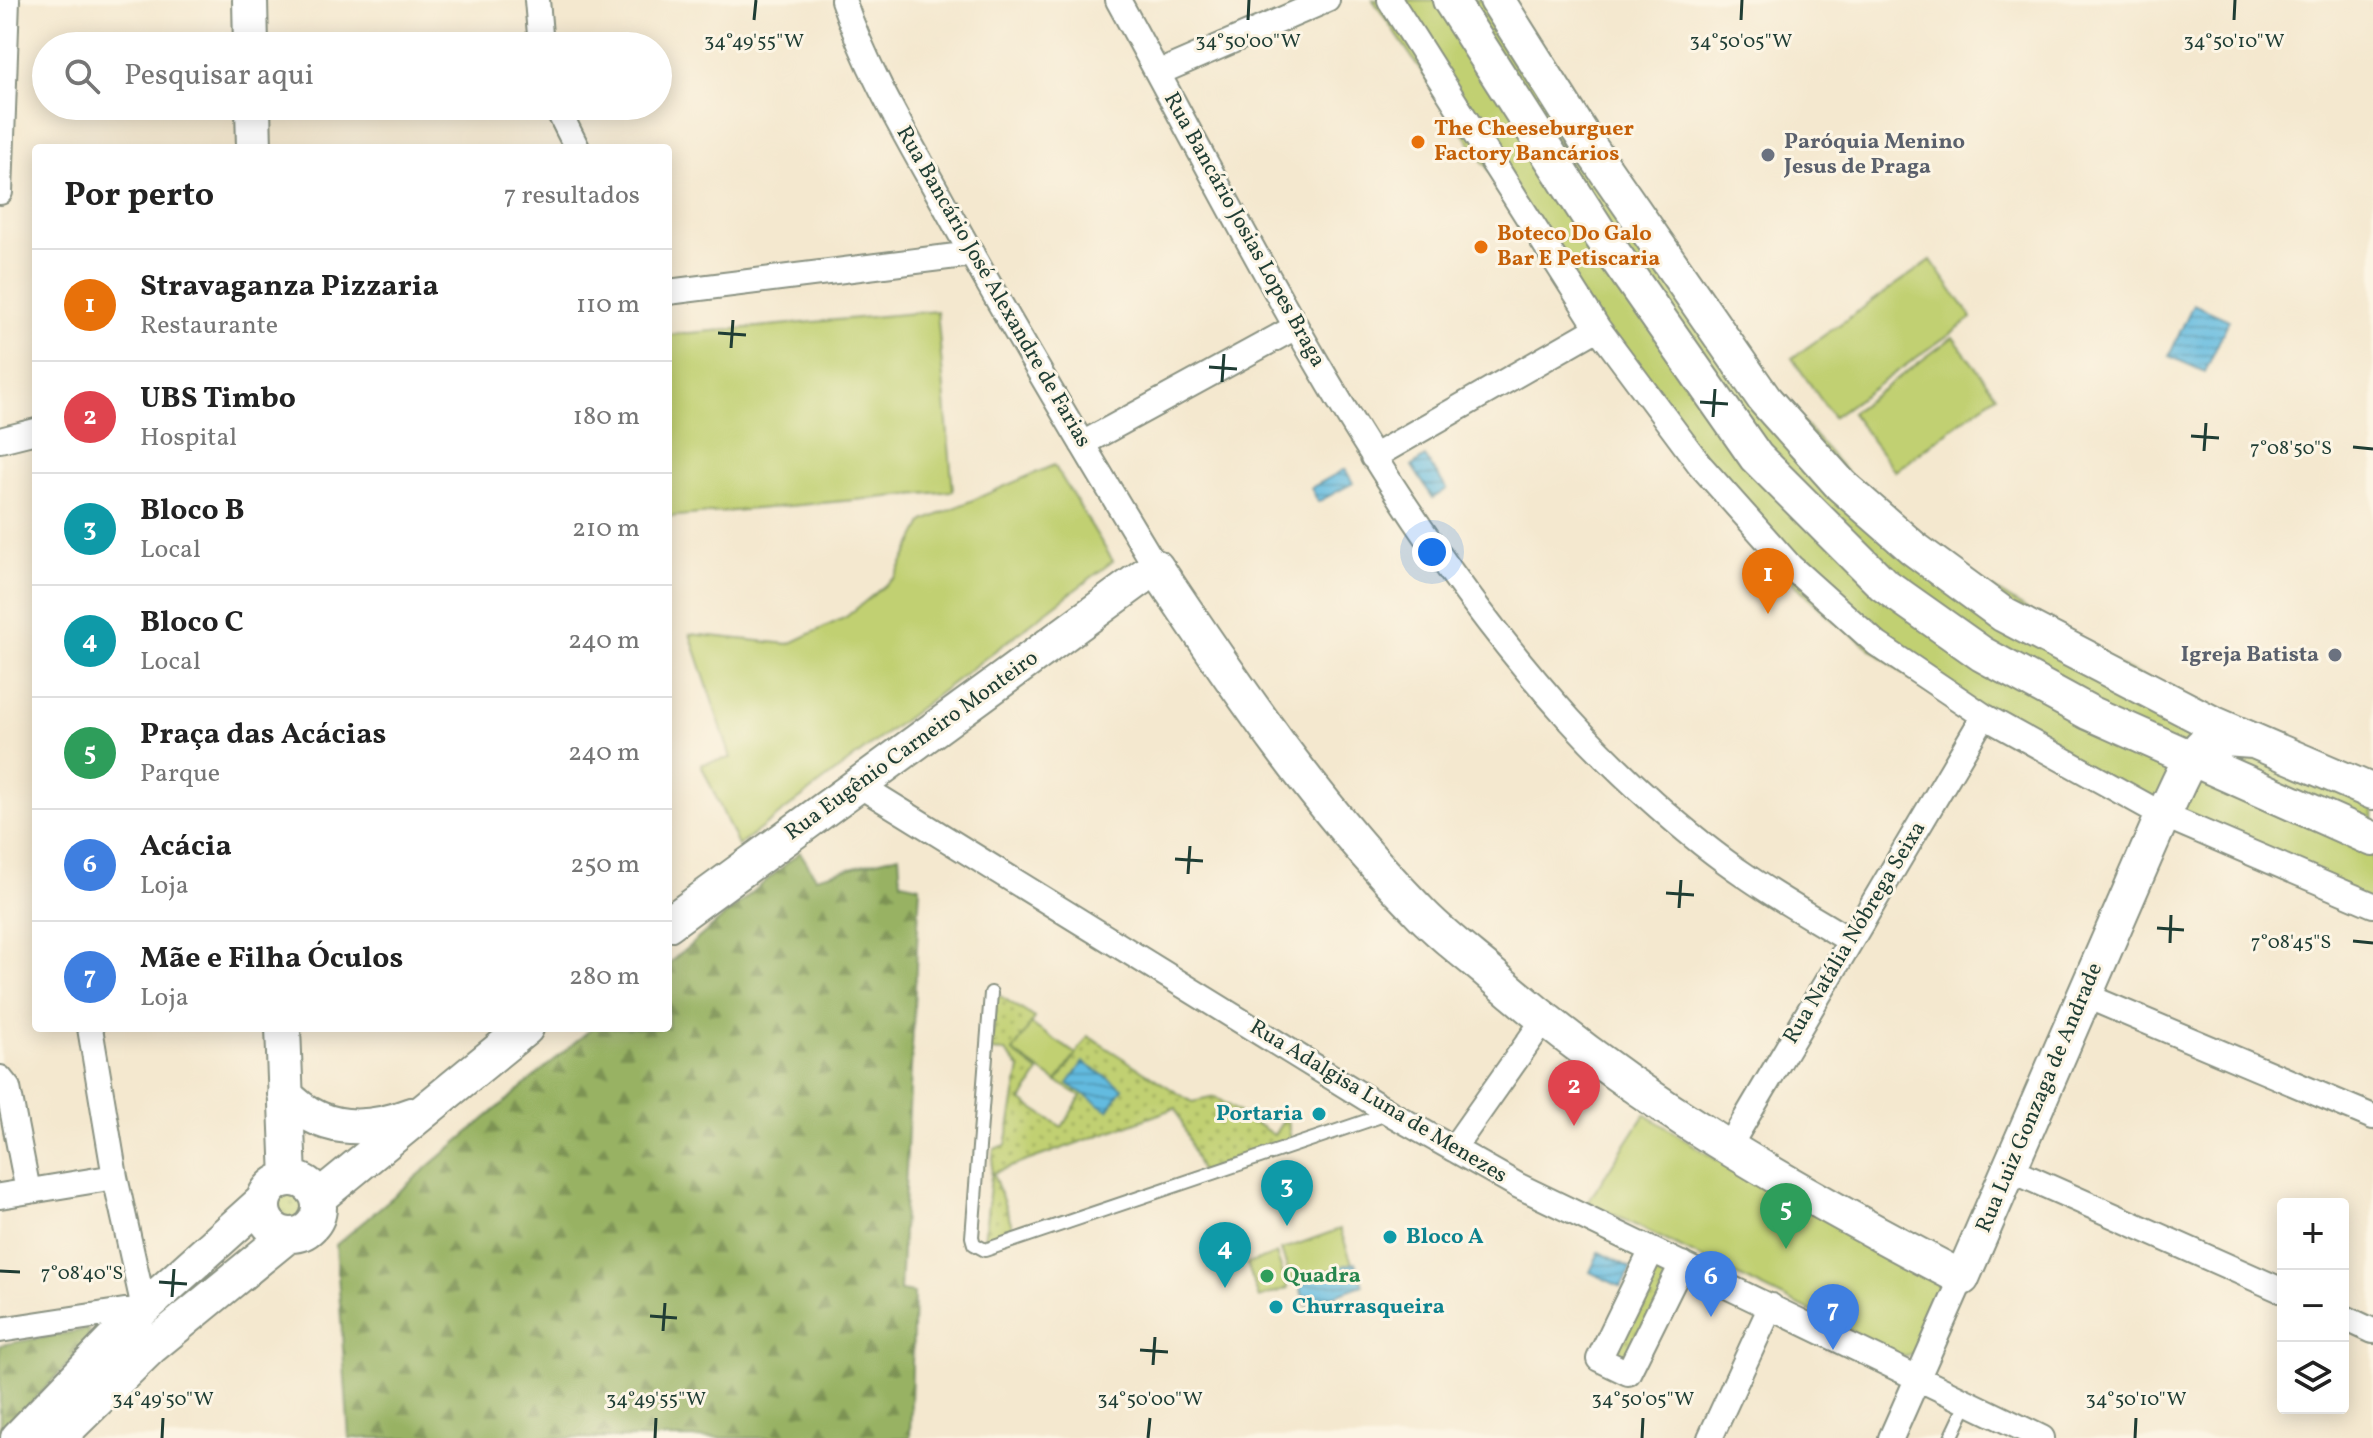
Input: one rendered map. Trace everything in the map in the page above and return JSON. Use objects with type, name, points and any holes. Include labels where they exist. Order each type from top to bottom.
[{"type":"main road","points":[[250,0],[251,32]]},
{"type":"main road","points":[[1450,0],[1677,349],[1756,457],[1883,584],[1982,654],[2090,713],[2373,839]]},
{"type":"main road","points":[[1497,0],[1591,149],[1765,400],[1841,485],[1913,548],[2004,615],[2081,657],[2253,741],[2373,792]]},
{"type":"main road","points":[[1156,567],[1261,725],[1338,823],[1418,911],[1543,1021],[1727,1150],[1962,1278]]},
{"type":"main road","name":"Rua Eugênio Carneiro Monteiro","points":[[672,921],[1156,567]]},
{"type":"main road","points":[[2193,760],[2200,747],[2211,738],[2253,741]]},
{"type":"main road","name":"Rua Luiz Gonzaga de Andrade","points":[[1962,1278],[2163,815],[2193,760]]},
{"type":"main road","points":[[283,1032],[289,1179]]},
{"type":"main road","points":[[318,1198],[518,1032]]},
{"type":"main road","points":[[285,1094],[302,1113],[349,1126],[373,1126],[422,1111]]},
{"type":"main road","points":[[18,1438],[144,1308],[263,1201],[273,1186],[289,1179],[307,1183],[318,1198],[318,1217],[313,1225],[298,1234],[288,1235],[272,1227],[266,1220],[263,1201]]},
{"type":"main road","points":[[58,1438],[151,1347],[288,1235]]},
{"type":"street","points":[[0,192],[7,0]]},
{"type":"street","points":[[537,0],[540,32]]},
{"type":"street","name":"Rua Bancário José Alexandre de Farias","points":[[843,0],[889,104],[972,254],[1156,567]]},
{"type":"street","name":"Rua Bancário Josias Lopes Braga","points":[[1118,0],[1294,328],[1373,457],[1458,584],[1570,720],[1661,806],[1743,875],[1849,940]]},
{"type":"street","points":[[1158,73],[1327,0]]},
{"type":"street","points":[[1390,0],[1598,328],[1700,465],[1791,567],[1877,644],[1984,716],[2163,815],[2373,905]]},
{"type":"street","points":[[563,120],[575,144]]},
{"type":"street","points":[[672,291],[972,254]]},
{"type":"street","points":[[1082,444],[1294,328]]},
{"type":"street","points":[[1373,457],[1598,328]]},
{"type":"street","points":[[0,440],[32,432]]},
{"type":"street","name":"Rua Natália Nóbrega Seixa","points":[[1727,1150],[1984,716]]},
{"type":"street","name":"Rua Adalgisa Luna de Menezes","points":[[859,785],[1390,1113],[1517,1185],[2042,1438]]},
{"type":"street","points":[[2084,995],[2373,1117]]},
{"type":"street","points":[[1453,1149],[1543,1021]]},
{"type":"street","points":[[0,1330],[144,1308],[115,1177],[91,1032]]},
{"type":"street","points":[[0,1078],[8,1088],[28,1191]]},
{"type":"street","points":[[2011,1170],[2277,1288]]},
{"type":"street","points":[[0,1196],[115,1177]]},
{"type":"street","points":[[1652,1250],[1599,1359],[1628,1373],[1682,1264]]},
{"type":"street","name":"Rua Luiz Gonzaga de Andrade","points":[[1891,1438],[1962,1278]]},
{"type":"street","points":[[1710,1438],[1771,1306]]},
{"type":"street","points":[[2349,1320],[2373,1331]]},
{"type":"lane","points":[[991,993],[972,1237],[974,1244],[985,1250],[1390,1113]]},
{"type":"lane","points":[[1951,1438],[1968,1402]]},
{"type":"green space","points":[[1373,0],[1506,0],[1762,376],[1870,499],[1943,558],[2111,662],[2373,784],[2373,918],[2187,836],[1920,686],[1830,618],[1756,546],[1689,464]]},
{"type":"green space","points":[[1931,260],[1972,318],[1833,417],[1792,358]]},
{"type":"green space","points":[[937,311],[953,491],[672,517],[672,335]]},
{"type":"green space","points":[[1953,337],[1996,395],[1895,471],[1851,413]]},
{"type":"green space","points":[[1054,465],[1113,561],[738,846],[701,764],[731,758],[690,634],[789,644],[846,617],[895,577],[924,521]]},
{"type":"green space","points":[[800,852],[816,877],[899,855],[901,882],[920,886],[900,1291],[914,1293],[910,1438],[349,1438],[336,1245],[587,1032],[672,1032],[672,961]]},
{"type":"green space","points":[[997,994],[1035,1018],[1013,1052],[1039,1072],[1022,1101],[1062,1127],[1081,1096],[1057,1082],[1088,1036],[1192,1102],[1215,1097],[1274,1135],[1286,1116],[1291,1139],[1201,1172],[1176,1108],[993,1173],[1014,1231],[984,1241],[994,1149],[1006,1145],[1020,1068],[1005,1052],[991,1051]]},
{"type":"green space","points":[[1031,1024],[1076,1054],[1057,1082],[1013,1052]]},
{"type":"green space","points":[[1645,1114],[1720,1162],[1944,1278],[1949,1290],[1918,1353],[1904,1357],[1588,1202]]},
{"type":"green space","points":[[289,1191],[300,1196],[305,1207],[300,1218],[289,1223],[278,1218],[273,1207],[278,1196]]},
{"type":"green space","points":[[1340,1229],[1352,1263],[1293,1284],[1281,1250]]},
{"type":"green space","points":[[1652,1250],[1682,1264],[1628,1373],[1599,1359]]},
{"type":"green space","name":"Quadra","points":[[1276,1254],[1288,1288],[1259,1298],[1247,1264]]},
{"type":"green space","points":[[89,1329],[89,1342],[0,1436],[0,1345]]},
{"type":"water","points":[[2193,304],[2229,320],[2205,372],[2169,356]]},
{"type":"water","points":[[1425,457],[1447,489],[1433,498],[1412,466]]},
{"type":"water","points":[[1345,469],[1353,483],[1318,502],[1311,488]]},
{"type":"water","points":[[1083,1062],[1123,1088],[1108,1110],[1068,1084]]},
{"type":"water","points":[[1599,1252],[1631,1268],[1621,1287],[1590,1272]]},
{"type":"water","points":[[1355,1262],[1363,1285],[1306,1305],[1298,1282]]},
{"type":"place","name":"The Cheeseburguer Factory Bancários","points":[[1418,142]]},
{"type":"place","name":"Paróquia Menino Jesus de Praga","points":[[1768,155]]},
{"type":"place","name":"Boteco Do Galo Bar E Petiscaria","points":[[1481,247]]},
{"type":"place","name":"Stravaganza Pizzaria","points":[[1768,614]]},
{"type":"place","name":"Igreja Batista","points":[[2335,655]]},
{"type":"place","name":"Portaria","points":[[1319,1114]]},
{"type":"place","name":"UBS Timbo","points":[[1574,1126]]},
{"type":"place","name":"Bloco B","points":[[1287,1226]]},
{"type":"place","name":"Bloco A","points":[[1390,1237]]},
{"type":"place","name":"Praça das Acácias","points":[[1786,1249]]},
{"type":"place","name":"Quadra","points":[[1267,1276]]},
{"type":"place","name":"Bloco C","points":[[1225,1288]]},
{"type":"place","name":"Churrasqueira","points":[[1276,1307]]},
{"type":"place","name":"Acácia","points":[[1711,1317]]},
{"type":"place","name":"Mãe e Filha Óculos","points":[[1833,1350]]}]
